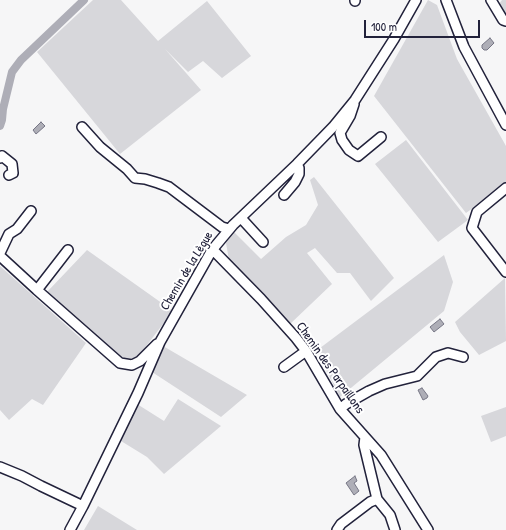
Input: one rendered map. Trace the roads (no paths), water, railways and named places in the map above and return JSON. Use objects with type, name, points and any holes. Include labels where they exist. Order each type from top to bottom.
[{"type":"street","name":"Chemin de la Lègue","points":[[70,530],[138,393],[160,342],[212,250],[229,229],[297,164],[355,100],[390,45],[416,0]]},
{"type":"street","points":[[446,0],[464,47],[506,125]]},
{"type":"street","points":[[491,0],[503,20],[506,21]]},
{"type":"street","points":[[355,100],[350,116],[340,133],[342,140],[349,150],[358,156],[382,137]]},
{"type":"street","points":[[82,127],[100,148],[135,178],[146,179],[169,187],[222,227],[229,229]]},
{"type":"street","points":[[0,158],[2,156],[12,164],[13,173],[10,175]]},
{"type":"street","points":[[284,195],[295,182],[299,174],[297,164]]},
{"type":"street","points":[[506,188],[477,212],[472,228],[506,272]]},
{"type":"street","points":[[0,253],[8,234],[17,229],[31,211]]},
{"type":"street","points":[[241,218],[263,242]]},
{"type":"street","points":[[37,290],[68,250]]},
{"type":"street","name":"Chemin des Parpaillons","points":[[212,250],[261,299],[296,338],[306,351],[340,409],[381,455],[428,530]]},
{"type":"street","points":[[0,256],[120,363],[132,365],[140,361],[160,342]]},
{"type":"street","points":[[284,367],[306,351]]},
{"type":"street","points":[[340,409],[346,404],[385,384],[417,376],[436,357],[448,353],[463,357]]},
{"type":"street","points":[[365,437],[364,445],[377,499],[390,515],[395,530]]},
{"type":"street","points":[[0,466],[83,506]]},
{"type":"street","points":[[337,530],[340,524],[370,502],[377,499]]},
{"type":"waterway","points":[[0,126],[12,72],[21,60],[84,0]]}]
